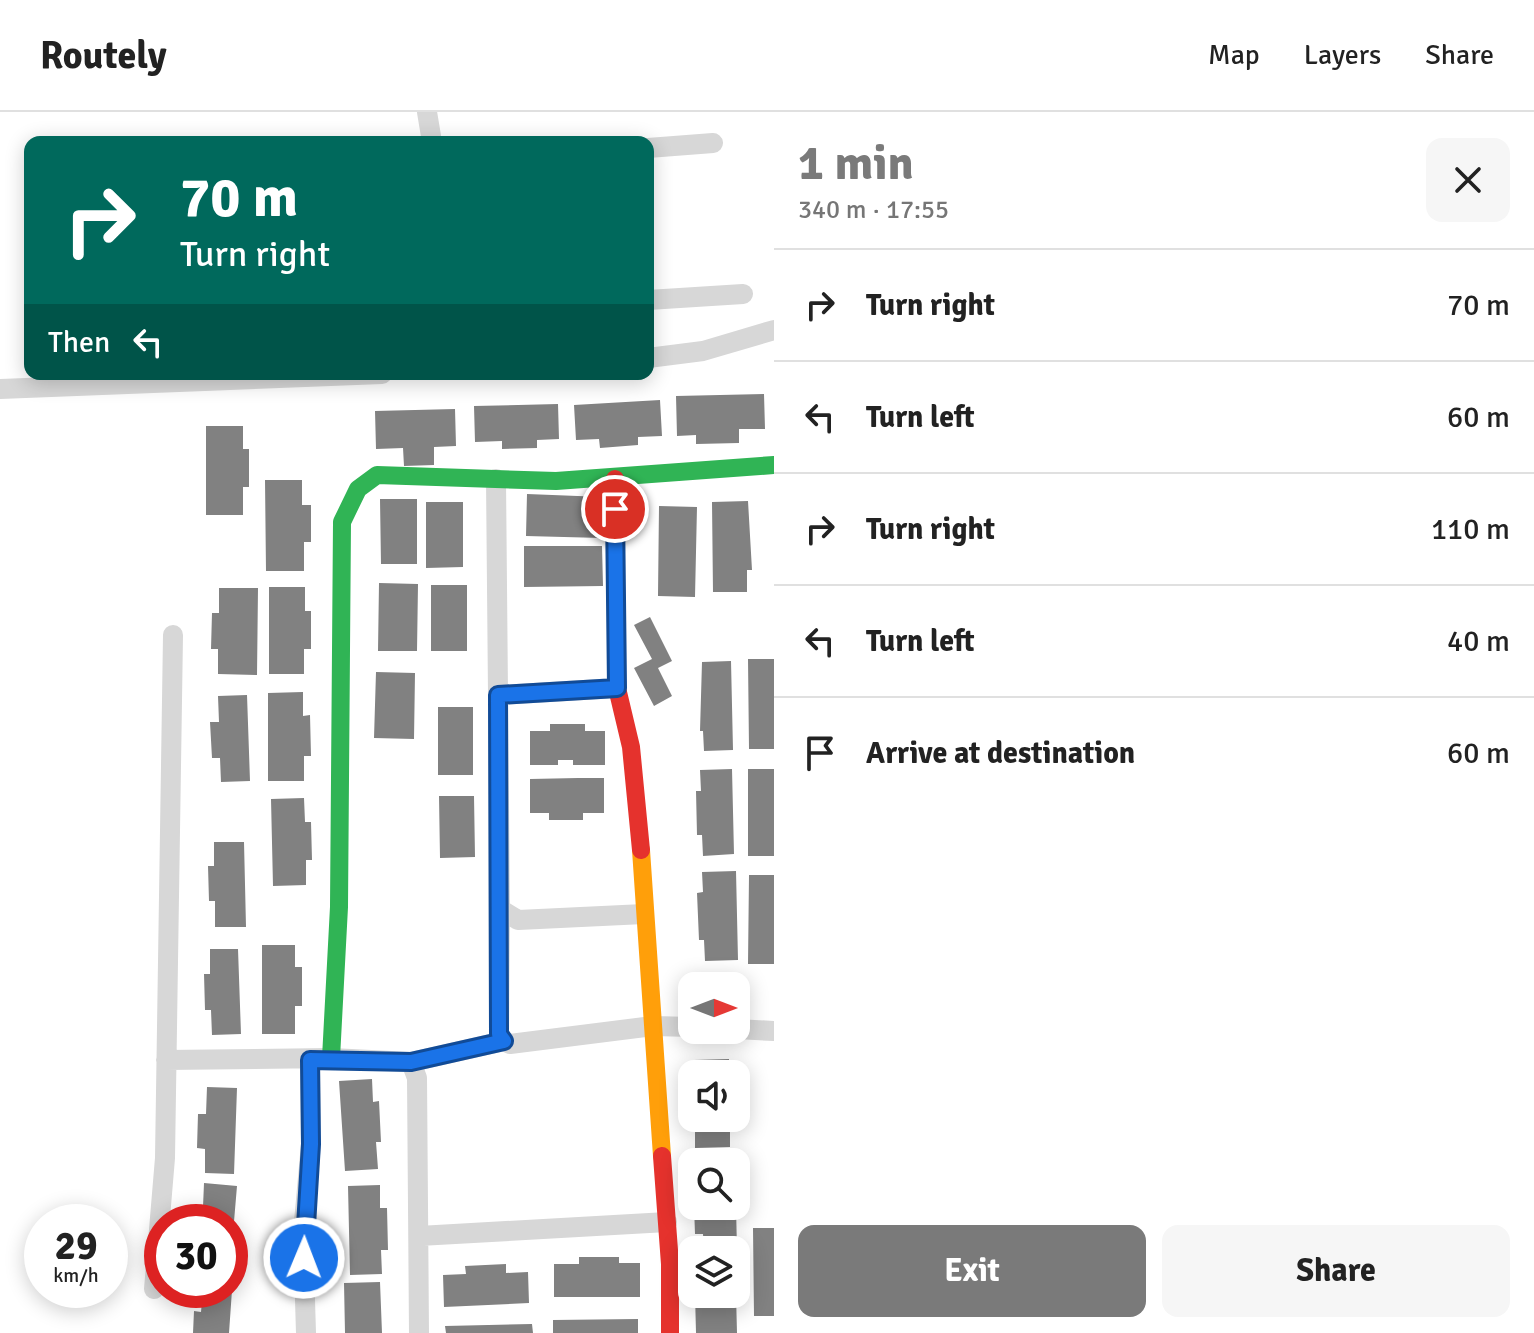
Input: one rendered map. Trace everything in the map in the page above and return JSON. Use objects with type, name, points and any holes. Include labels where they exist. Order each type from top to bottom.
[{"type":"street","points":[[427,112],[431,136]]},
{"type":"street","points":[[654,148],[713,143]]},
{"type":"street","points":[[654,300],[743,294]]},
{"type":"street","points":[[654,357],[703,351],[773,332]]},
{"type":"street","points":[[0,389],[229,380]]},
{"type":"street","points":[[331,1058],[339,907],[342,522],[353,494],[365,480],[377,475],[615,479],[774,465]]},
{"type":"street","points":[[496,479],[499,1034],[510,1044],[653,1026],[678,1027]]},
{"type":"street","points":[[615,479],[617,688],[631,747],[643,865],[667,1222],[670,1333]]},
{"type":"street","points":[[161,1204],[165,1158],[173,635]]},
{"type":"street","points":[[498,695],[617,688]]},
{"type":"street","points":[[500,909],[518,920],[644,914]]},
{"type":"street","points":[[750,1030],[774,1031]]},
{"type":"street","points":[[166,1060],[331,1058],[411,1062],[504,1041]]},
{"type":"street","points":[[306,1333],[303,1233],[311,1144],[310,1060]]},
{"type":"street","points":[[411,1062],[417,1078],[419,1333]]},
{"type":"street","points":[[419,1236],[667,1222]]},
{"type":"building","points":[[764,394],[765,429],[739,429],[739,443],[696,444],[696,435],[677,436],[676,396]]},
{"type":"building","points":[[660,400],[662,436],[638,437],[638,445],[600,448],[599,439],[576,440],[574,405]]},
{"type":"building","points":[[558,404],[559,439],[537,440],[537,448],[502,449],[502,441],[475,442],[474,406]]},
{"type":"building","points":[[455,409],[456,446],[434,447],[434,465],[404,466],[403,448],[376,449],[375,411]]},
{"type":"building","points":[[206,426],[243,426],[243,449],[249,449],[249,487],[243,487],[243,515],[206,515]]},
{"type":"building","points":[[265,480],[302,480],[302,505],[311,505],[311,542],[304,542],[304,571],[266,571]]},
{"type":"building","points":[[527,494],[603,497],[602,538],[526,536]]},
{"type":"building","points":[[380,499],[417,499],[417,564],[381,564]]},
{"type":"building","points":[[748,501],[752,570],[747,570],[747,592],[713,592],[712,502]]},
{"type":"building","points":[[426,502],[463,502],[463,567],[426,568]]},
{"type":"building","points":[[659,506],[697,507],[695,597],[658,596]]},
{"type":"building","points":[[524,546],[602,546],[603,586],[524,587]]},
{"type":"building","points":[[379,583],[418,584],[417,651],[378,651]]},
{"type":"building","points":[[431,585],[467,585],[467,651],[431,651]]},
{"type":"building","points":[[269,587],[305,587],[305,611],[311,611],[311,649],[304,649],[304,674],[269,674]]},
{"type":"building","points":[[219,588],[258,588],[257,675],[218,674],[218,649],[211,649],[212,613],[219,613]]},
{"type":"building","points":[[650,617],[672,661],[658,668],[672,696],[654,706],[634,668],[652,659],[634,625]]},
{"type":"building","points":[[748,659],[774,659],[774,749],[749,749]]},
{"type":"building","points":[[731,661],[733,750],[704,751],[703,731],[700,731],[702,662]]},
{"type":"building","points":[[376,672],[415,673],[414,739],[374,738]]},
{"type":"building","points":[[303,692],[303,716],[310,715],[311,756],[304,756],[304,781],[268,781],[268,693]]},
{"type":"building","points":[[247,695],[250,781],[221,782],[220,758],[212,758],[210,722],[219,722],[218,696]]},
{"type":"building","points":[[438,707],[473,707],[473,775],[438,775]]},
{"type":"building","points":[[550,724],[585,724],[585,731],[605,731],[605,765],[573,765],[573,760],[558,760],[558,765],[530,765],[530,731],[550,731]]},
{"type":"building","points":[[732,769],[734,854],[703,856],[702,835],[697,835],[696,791],[701,791],[700,770]]},
{"type":"building","points":[[748,769],[774,769],[774,856],[748,856]]},
{"type":"building","points":[[604,778],[604,813],[583,813],[583,820],[549,820],[549,813],[530,813],[530,779]]},
{"type":"building","points":[[439,796],[474,796],[475,857],[440,858]]},
{"type":"building","points":[[304,798],[305,822],[311,822],[312,860],[306,860],[306,885],[273,886],[271,799]]},
{"type":"building","points":[[214,842],[244,842],[246,927],[215,927],[215,901],[209,901],[208,866],[214,866]]},
{"type":"building","points":[[736,871],[738,960],[705,961],[704,940],[699,940],[697,893],[703,892],[702,872]]},
{"type":"building","points":[[749,875],[774,875],[774,964],[748,964]]},
{"type":"building","points":[[262,945],[295,945],[295,967],[302,967],[302,1006],[295,1006],[295,1034],[262,1034]]},
{"type":"building","points":[[210,949],[238,949],[241,1034],[212,1035],[211,1010],[205,1010],[204,974],[210,974]]},
{"type":"building","points":[[372,1079],[373,1102],[379,1101],[381,1142],[376,1142],[378,1169],[345,1171],[339,1081]]},
{"type":"building","points":[[207,1087],[237,1088],[234,1174],[205,1173],[205,1149],[197,1148],[198,1114],[206,1114]]},
{"type":"building","points":[[695,1132],[730,1132],[730,1147],[695,1148]]},
{"type":"building","points":[[204,1183],[237,1186],[235,1204],[203,1204]]},
{"type":"building","points":[[380,1185],[380,1208],[387,1208],[388,1250],[381,1250],[382,1274],[350,1275],[348,1186]]},
{"type":"building","points":[[694,1220],[736,1220],[737,1236],[695,1234]]},
{"type":"building","points":[[753,1228],[774,1228],[774,1316],[754,1316]]},
{"type":"building","points":[[579,1257],[619,1257],[619,1263],[640,1263],[640,1297],[554,1297],[554,1264],[579,1264]]},
{"type":"building","points":[[506,1264],[506,1273],[528,1272],[529,1303],[444,1307],[443,1275],[466,1274],[465,1266]]},
{"type":"building","points":[[380,1282],[382,1333],[345,1333],[344,1283]]},
{"type":"building","points":[[201,1308],[231,1308],[229,1333],[193,1333],[194,1311],[201,1312]]},
{"type":"building","points":[[695,1308],[736,1308],[737,1333],[696,1333]]},
{"type":"building","points":[[638,1319],[638,1333],[553,1333],[553,1320]]},
{"type":"building","points":[[532,1324],[533,1333],[446,1333],[445,1326]]},
{"type":"traffic: fast","points":[[331,1058],[339,907],[342,522],[358,489],[377,475],[556,481],[774,465]]},
{"type":"traffic: slow","points":[[641,850],[662,1156]]},
{"type":"traffic: jam","points":[[615,479],[617,688],[631,747],[641,850]]},
{"type":"traffic: jam","points":[[662,1156],[670,1264],[670,1333]]},
{"type":"route","points":[[304,1258],[303,1233],[311,1144],[310,1060],[399,1059],[411,1062],[504,1041],[499,1034],[498,695],[617,688],[615,509]]}]
